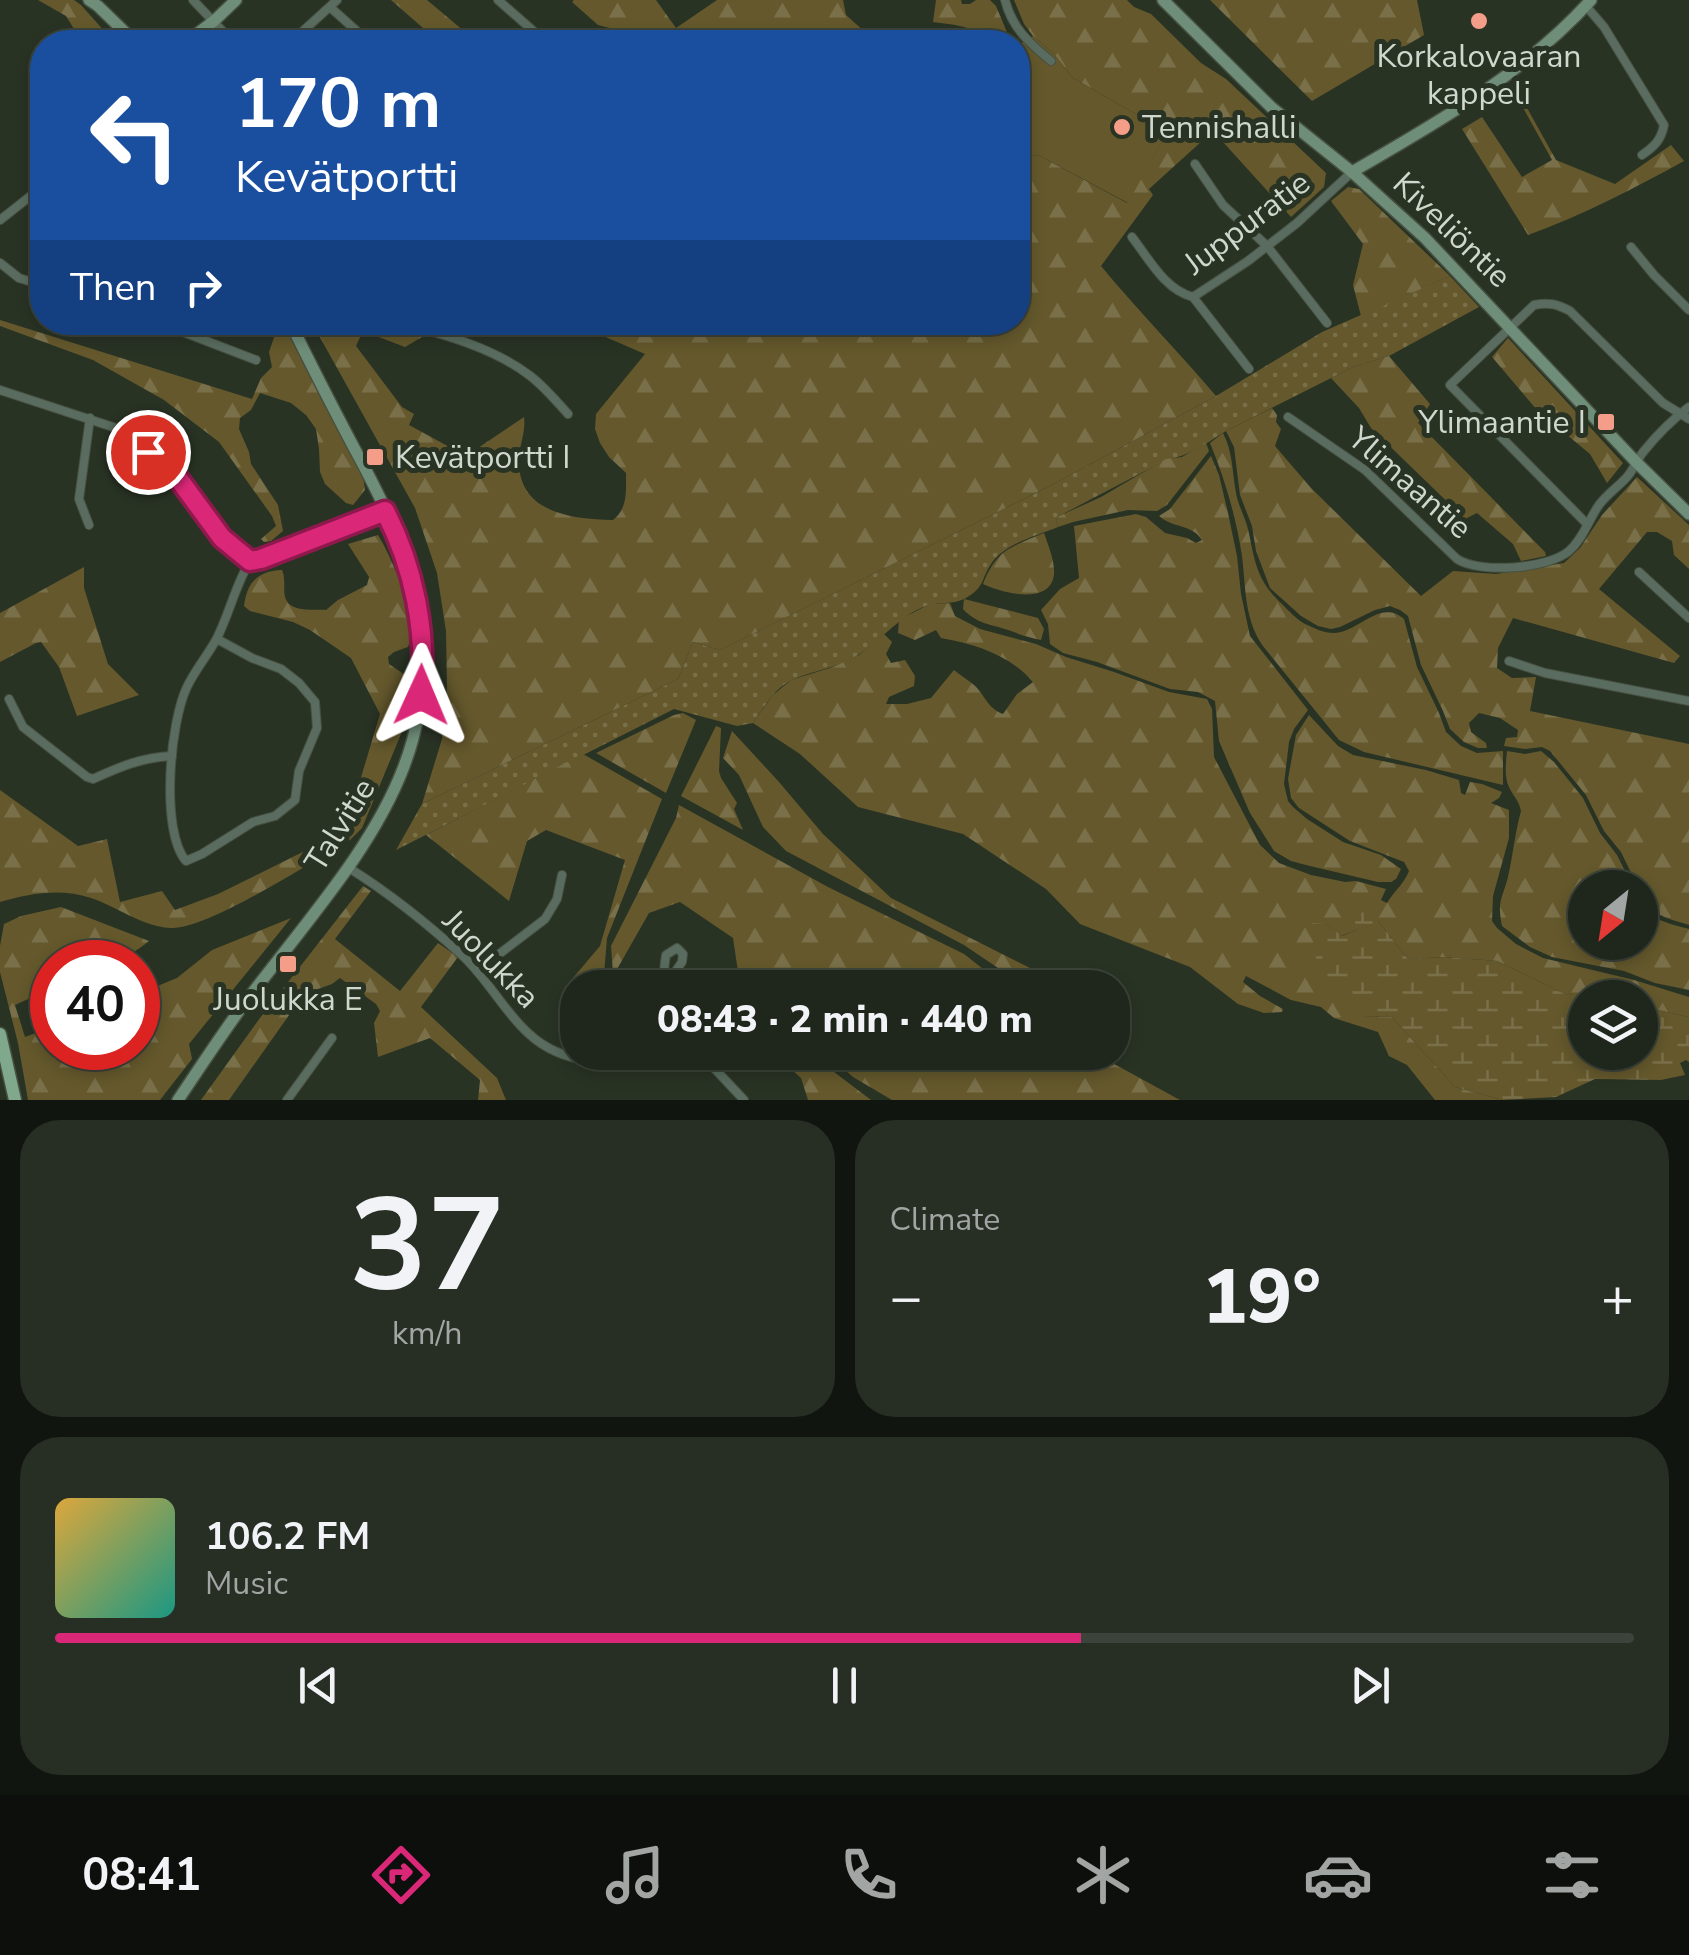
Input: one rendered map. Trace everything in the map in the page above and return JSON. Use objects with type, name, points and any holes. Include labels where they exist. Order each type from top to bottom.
[{"type":"main road","points":[[0,1034],[15,1100]]},
{"type":"street","points":[[86,0],[113,30]]},
{"type":"street","points":[[86,0],[123,30]]},
{"type":"street","points":[[193,0],[222,30]]},
{"type":"street","points":[[203,30],[236,0]]},
{"type":"street","points":[[1004,0],[1019,30]]},
{"type":"street","name":"Kiveliöntie","points":[[1163,0],[1271,107],[1352,172],[1424,238],[1689,514]]},
{"type":"street","points":[[501,1],[533,30]]},
{"type":"street","points":[[1352,172],[1512,72],[1555,38],[1588,3],[1664,125],[1656,146],[1642,155]]},
{"type":"street","points":[[305,30],[334,4],[358,30]]},
{"type":"street","points":[[1030,44],[1051,61]]},
{"type":"street","points":[[1195,164],[1223,206],[1267,246],[1327,323]]},
{"type":"street","name":"Juppuratie","points":[[1132,237],[1170,286],[1193,297],[1267,246],[1352,172]]},
{"type":"street","points":[[0,220],[30,196]]},
{"type":"street","points":[[1631,247],[1689,310]]},
{"type":"street","points":[[0,263],[30,282]]},
{"type":"street","points":[[1193,297],[1249,369]]},
{"type":"street","points":[[1587,524],[1450,385],[1534,305],[1547,302],[1570,311],[1663,403],[1689,419]]},
{"type":"street","points":[[197,335],[256,360]]},
{"type":"street","name":"Talvitie","points":[[178,1100],[374,830],[397,786],[412,745],[421,695],[419,614],[400,542],[297,335]]},
{"type":"street","points":[[445,335],[528,374],[568,414]]},
{"type":"street","points":[[0,391],[122,430],[175,474],[222,538],[250,561],[385,511]]},
{"type":"street","name":"Ylimaantie","points":[[1288,417],[1365,470],[1457,559],[1482,568],[1552,561],[1565,554],[1576,544],[1603,500],[1689,407]]},
{"type":"street","points":[[90,418],[80,499],[90,526]]},
{"type":"street","points":[[217,639],[299,682],[315,702],[316,728],[299,772],[294,800],[274,816],[253,822],[186,861],[171,830],[172,756],[179,707],[217,639],[250,561]]},
{"type":"street","points":[[1638,572],[1689,618]]},
{"type":"street","points":[[1509,662],[1545,673],[1689,700]]},
{"type":"street","points":[[9,698],[23,727],[87,777],[129,763],[172,756]]},
{"type":"street","name":"Juolukka","points":[[349,868],[437,934],[477,972],[527,1033],[560,1053]]},
{"type":"street","points":[[477,972],[545,918],[557,899],[562,875]]},
{"type":"street","points":[[288,1100],[332,1038]]},
{"type":"street","points":[[716,1070],[744,1100]]},
{"type":"green space","points":[[38,0],[74,0],[103,30],[75,30],[66,16]]},
{"type":"green space","points":[[391,0],[427,0],[463,30],[425,30]]},
{"type":"green space","points":[[656,0],[676,28],[717,0],[843,0],[846,15],[863,30],[617,30],[598,25],[572,2]]},
{"type":"green space","points":[[936,0],[970,4],[990,0],[1006,30],[972,30],[933,22]]},
{"type":"green space","points":[[1014,0],[1127,0],[1151,14],[1201,63],[1226,79],[1326,173],[1324,187],[1291,217],[1213,131],[1149,189],[1153,195],[1101,266],[1216,396],[1046,488],[720,650],[693,642],[678,679],[422,804],[442,739],[447,688],[446,631],[437,573],[415,508],[319,335],[361,335],[356,346],[402,407],[414,414],[409,425],[466,456],[524,417],[520,476],[536,501],[580,518],[613,520],[624,505],[626,473],[600,443],[595,429],[596,414],[645,354],[601,335],[1030,335],[1030,155],[1040,156],[1127,203],[1167,132],[1073,78],[1024,24]]},
{"type":"green space","points":[[1210,0],[1417,0],[1424,35],[1312,101]]},
{"type":"green space","points":[[1033,36],[1053,53],[1073,78],[1167,132],[1128,203],[1040,156],[1030,155]]},
{"type":"green space","points":[[1517,90],[1556,160],[1615,184],[1671,145],[1684,161],[1608,201],[1528,235],[1462,129],[1482,117],[1522,177],[1552,160],[1516,95]]},
{"type":"green space","points":[[1348,187],[1359,189],[1450,276],[1361,316],[1353,285],[1363,244],[1331,201]]},
{"type":"green space","points":[[1450,276],[1479,307],[1389,356],[1353,367],[1059,516],[1058,527],[1021,541],[997,557],[971,595],[916,610],[850,659],[787,683],[770,698],[753,723],[737,726],[674,709],[396,850],[422,804],[678,679],[693,642],[720,650],[1046,488],[1216,396],[1322,332]]},
{"type":"green space","points":[[0,320],[30,329],[30,335],[48,335],[252,399],[261,378],[272,367],[269,352],[275,335],[289,335],[363,476],[365,490],[353,505],[325,484],[316,429],[306,415],[291,403],[260,393],[251,410],[240,418],[239,429],[251,464],[278,505],[283,531],[264,542],[261,539],[276,526],[272,516],[219,442],[164,400],[93,360],[0,326]]},
{"type":"green space","points":[[374,335],[422,337],[405,347]]},
{"type":"green space","points":[[1508,338],[1623,463],[1607,483],[1590,454],[1537,410],[1492,357]]},
{"type":"green space","points":[[1389,356],[1430,404],[1418,423],[1546,556],[1521,561],[1513,544],[1477,513],[1465,519],[1371,428],[1359,408],[1331,378]]},
{"type":"green space","points":[[1272,408],[1281,429],[1275,446],[1311,488],[1421,596],[1453,571],[1496,574],[1564,563],[1637,477],[1689,525],[1689,569],[1674,555],[1672,541],[1657,532],[1647,532],[1599,589],[1680,656],[1674,663],[1513,618],[1498,648],[1497,668],[1512,678],[1536,677],[1530,711],[1689,744],[1689,925],[1658,914],[1658,870],[1630,870],[1586,795],[1550,751],[1542,747],[1504,746],[1506,738],[1517,737],[1518,730],[1500,718],[1479,713],[1469,723],[1471,732],[1487,748],[1464,742],[1450,729],[1421,665],[1408,616],[1390,606],[1331,629],[1301,616],[1270,588],[1240,495],[1234,447],[1226,431]]},
{"type":"green space","points":[[1223,433],[1255,560],[1273,595],[1302,622],[1326,632],[1343,631],[1386,612],[1404,619],[1417,667],[1446,732],[1461,746],[1477,753],[1503,751],[1503,785],[1364,752],[1339,740],[1263,646],[1249,614],[1237,527],[1210,443]]},
{"type":"green space","points":[[1206,443],[1209,451],[1167,505],[1157,511],[1128,510],[1058,527],[1059,516],[1166,459],[1182,457]]},
{"type":"green space","points":[[1211,456],[1228,513],[1250,636],[1308,710],[1289,742],[1284,784],[1288,801],[1307,819],[1343,842],[1381,855],[1401,869],[1391,882],[1306,865],[1274,851],[1250,813],[1219,741],[1215,701],[1198,692],[1170,689],[1063,653],[1050,644],[1048,624],[1041,610],[1060,589],[1079,578],[1074,526],[1136,514],[1165,533],[1196,543],[1202,540],[1193,531],[1159,516],[1170,509]]},
{"type":"green space","points":[[1044,533],[1054,574],[1044,590],[1035,594],[1013,593],[983,584],[1000,556]]},
{"type":"green space","points":[[378,535],[407,606],[411,636],[408,647],[388,657],[389,664],[411,679],[411,710],[362,828],[350,840],[233,907],[187,926],[149,924],[91,898],[68,893],[35,894],[0,902],[0,790],[78,846],[107,839],[120,902],[162,891],[175,910],[218,894],[343,832],[380,714],[351,658],[310,630],[244,606],[255,580],[282,570],[285,597],[292,606],[326,610],[367,585],[369,577],[348,544]]},
{"type":"green space","points":[[84,567],[84,588],[108,664],[139,695],[77,716],[59,667],[41,642],[0,662],[0,613]]},
{"type":"green space","points":[[964,599],[1038,618],[1044,629],[1041,640],[979,621],[963,609]]},
{"type":"green space","points":[[950,603],[955,616],[980,629],[1036,644],[1169,692],[1207,699],[1212,709],[1214,757],[1260,845],[1279,863],[1311,875],[1386,889],[1381,900],[1387,903],[1409,871],[1404,862],[1350,841],[1299,808],[1291,798],[1288,779],[1296,735],[1309,715],[1338,746],[1353,755],[1459,780],[1465,795],[1470,782],[1502,792],[1491,803],[1509,810],[1509,838],[1493,896],[1492,921],[1516,944],[1543,958],[1634,980],[1568,980],[1568,994],[1565,994],[1497,961],[1408,959],[1378,921],[1341,936],[1326,924],[1363,1016],[1392,1017],[1455,1087],[1503,1100],[1435,1100],[1407,1065],[1389,1056],[1378,1032],[1334,1018],[1321,1007],[1291,1000],[1246,976],[1243,982],[1283,1009],[1264,1013],[1238,1004],[1190,967],[1080,924],[1046,889],[963,834],[858,807],[800,754],[753,723],[772,696],[791,680],[859,655],[884,634],[892,642],[886,654],[891,663],[905,660],[915,676],[914,686],[889,697],[886,704],[931,698],[954,670],[1003,714],[1017,694],[1033,682],[1014,665],[979,647],[941,638],[936,630],[915,640],[898,633],[899,620],[930,604]]},
{"type":"green space","points":[[683,713],[696,720],[666,793],[596,753],[674,715]]},
{"type":"green space","points":[[716,726],[721,728],[719,771],[737,803],[734,809],[743,830],[681,796]]},
{"type":"green space","points":[[732,731],[823,834],[891,898],[1034,970],[1001,970],[964,945],[786,851],[763,827],[739,775],[723,758]]},
{"type":"green space","points":[[1507,751],[1541,751],[1554,762],[1583,798],[1624,870],[1568,870],[1568,960],[1658,960],[1658,918],[1689,929],[1689,990],[1624,971],[1552,957],[1530,947],[1502,926],[1501,900],[1521,811],[1507,783]]},
{"type":"green space","points":[[583,754],[662,799],[607,938],[604,970],[580,970],[600,946],[625,860],[546,830],[527,841],[509,901],[426,835]]},
{"type":"green space","points":[[679,805],[828,887],[964,954],[984,970],[738,970],[733,938],[680,902],[649,913],[617,970],[613,970],[611,946]]},
{"type":"green space","points":[[363,886],[371,891],[335,939],[400,991],[438,943],[458,957],[421,1007],[497,1078],[506,1100],[478,1100],[480,1080],[430,1038],[378,1057],[374,1023],[380,1011],[340,978],[304,994],[229,1100],[201,1100],[260,1018]]},
{"type":"green space","points":[[61,907],[146,940],[30,940],[30,998],[15,1005],[25,1037],[30,1035],[30,1070],[160,1070],[160,985],[177,978],[212,950],[291,918],[189,1044],[192,1059],[160,1100],[28,1100],[0,972],[4,924]]},
{"type":"green space","points":[[1355,907],[1378,921],[1408,959],[1497,961],[1568,994],[1568,1070],[1658,1070],[1658,1010],[1689,1017],[1689,1062],[1680,1063],[1685,1075],[1661,1080],[1595,1079],[1556,1097],[1503,1100],[1455,1087],[1392,1017],[1363,1016],[1330,990],[1315,955],[1312,923],[1326,924],[1342,936],[1358,929],[1353,917]]},
{"type":"green space","points":[[1658,987],[1689,997],[1689,1017],[1658,1010]]},
{"type":"green space","points":[[792,1070],[831,1070],[871,1100],[808,1100],[801,1078]]},
{"type":"green space","points":[[845,1070],[1125,1070],[1180,1100],[892,1100]]},
{"type":"place","name":"Korkalovaaran kappeli","points":[[1479,21]]},
{"type":"place","name":"Tennishalli","points":[[1122,127]]},
{"type":"place","name":"Ylimaantie I","points":[[1606,422]]},
{"type":"place","name":"Kevätportti I","points":[[375,457]]},
{"type":"place","name":"Juolukka E","points":[[288,964]]},
{"type":"route","points":[[148,452],[175,474],[222,538],[250,561],[385,511],[400,542],[419,614],[421,695]]}]
